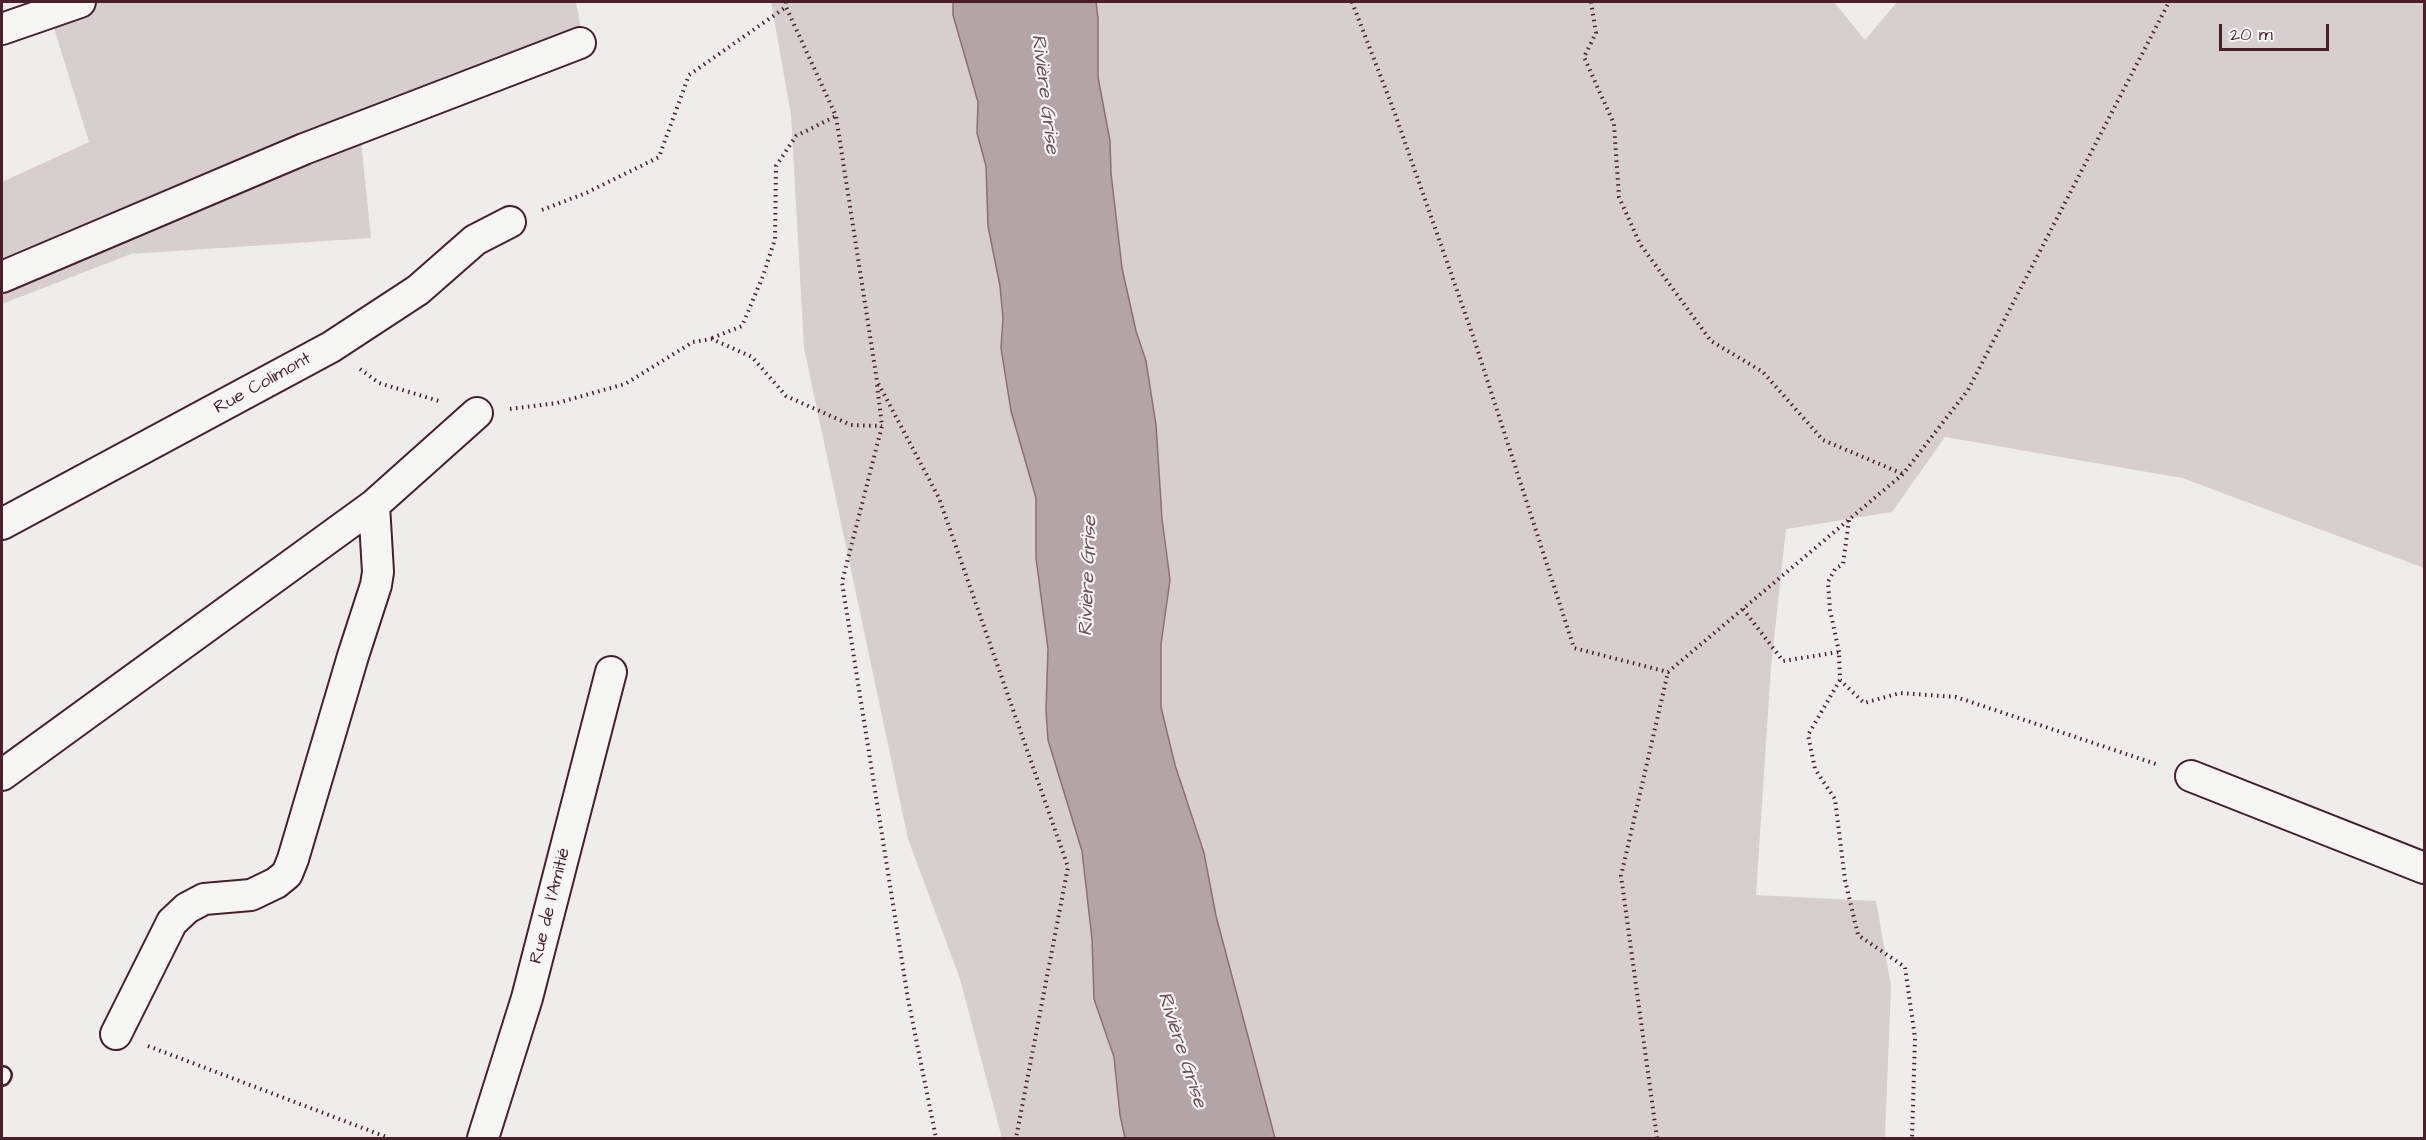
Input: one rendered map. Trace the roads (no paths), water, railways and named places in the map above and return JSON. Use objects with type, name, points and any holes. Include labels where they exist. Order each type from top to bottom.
[{"type":"street","points":[[2,29],[80,2]]},
{"type":"street","points":[[2,277],[304,149],[580,43]]},
{"type":"street","name":"Rue Colimont","points":[[2,524],[331,347],[418,290],[475,240],[510,222]]},
{"type":"street","points":[[2,775],[374,505],[477,413]]},
{"type":"street","points":[[116,1034],[172,922],[187,908],[204,899],[251,895],[276,883],[287,874],[352,656],[376,585],[378,572],[374,505]]},
{"type":"street","name":"Rue de l'Amitié","points":[[483,1138],[527,998],[611,672]]},
{"type":"street","points":[[2191,776],[2424,868]]},
{"type":"water","name":"Rivière Grise","points":[[953,2],[1096,2],[1098,77],[1110,141],[1111,173],[1122,268],[1136,331],[1146,361],[1156,425],[1162,518],[1170,580],[1161,644],[1161,707],[1175,765],[1204,853],[1216,916],[1275,1138],[1125,1138],[1120,1115],[1114,1057],[1094,999],[1092,939],[1082,851],[1048,740],[1046,710],[1048,649],[1036,558],[1036,498],[1011,411],[1001,348],[1003,318],[1000,286],[988,226],[986,166],[977,133],[978,102],[953,15]]}]
